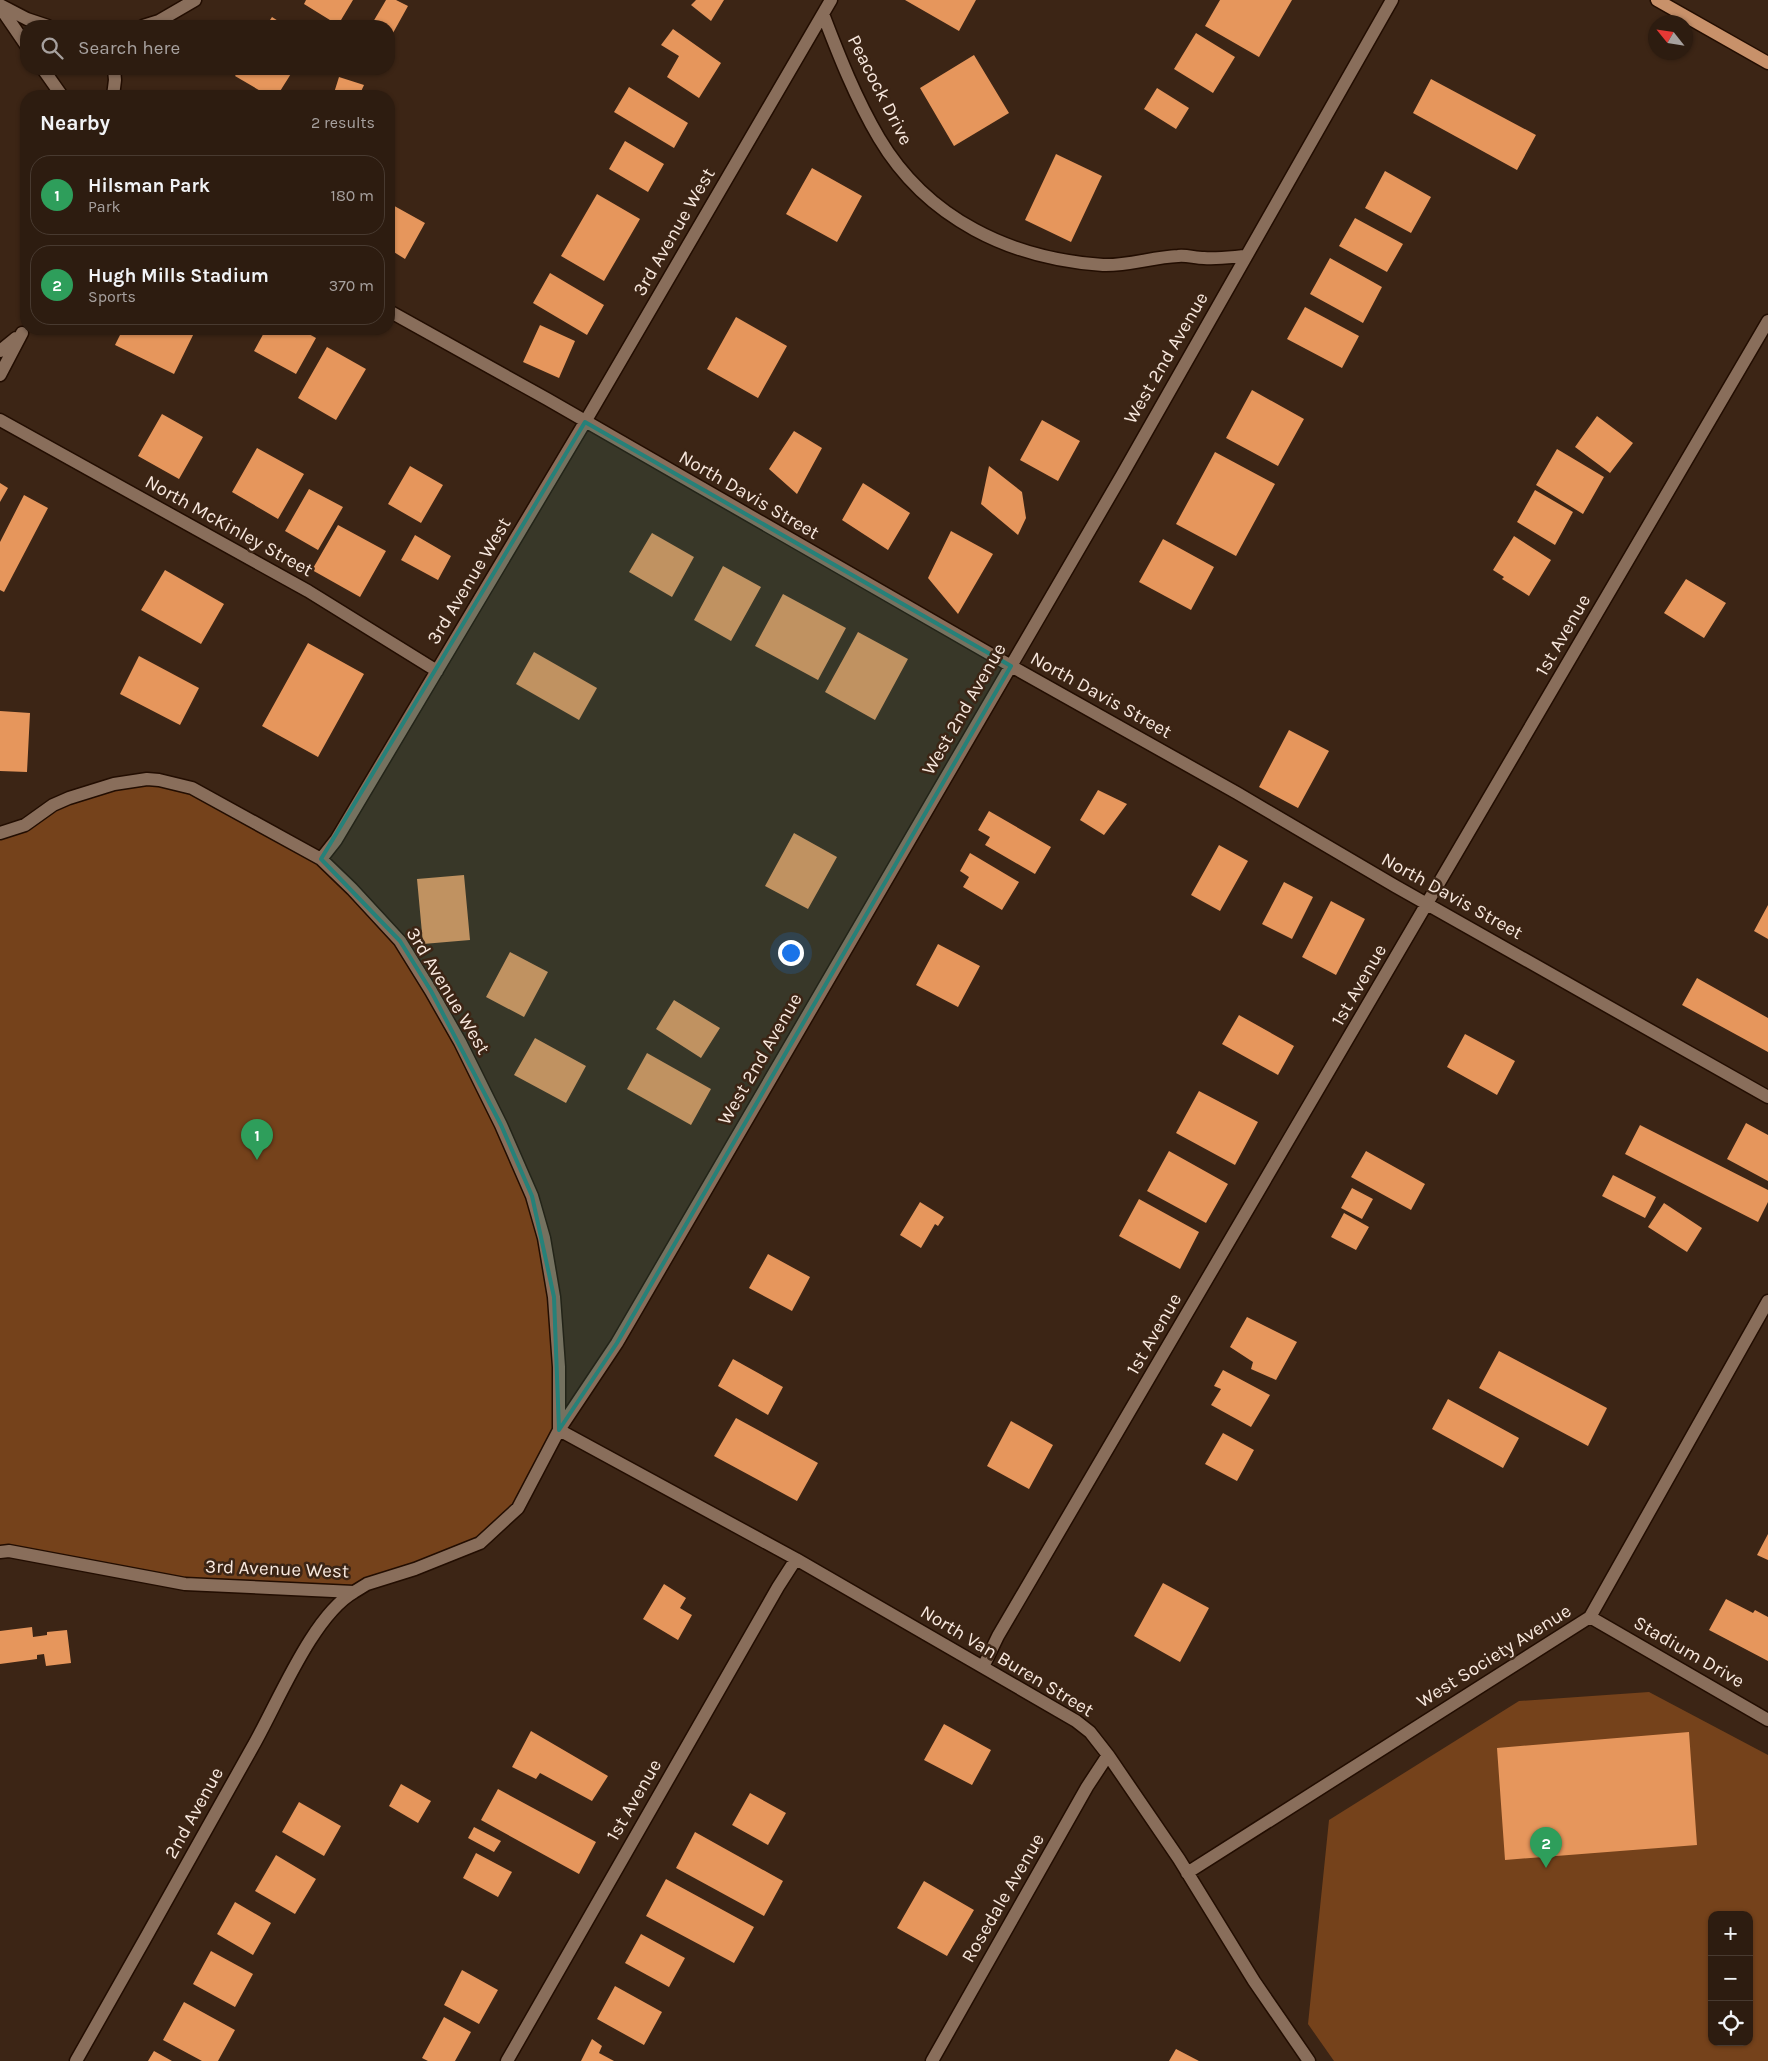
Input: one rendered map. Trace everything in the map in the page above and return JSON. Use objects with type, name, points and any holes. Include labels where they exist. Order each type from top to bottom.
[{"type":"main road","points":[[1657,0],[1767,59]]},
{"type":"street","points":[[162,20],[195,0]]},
{"type":"street","name":"3rd Avenue West","points":[[0,1552],[9,1551],[185,1584],[354,1592],[367,1584],[415,1569],[480,1543],[518,1508],[558,1430],[559,1367],[554,1297],[544,1238],[532,1196],[501,1125],[460,1042],[410,958],[394,934],[352,889],[321,860],[336,840],[585,422],[831,0]]},
{"type":"street","name":"West 2nd Avenue","points":[[558,1430],[617,1343],[1011,666],[1392,0]]},
{"type":"street","points":[[0,6],[30,20]]},
{"type":"street","points":[[0,6],[20,35]]},
{"type":"street","name":"Peacock Drive","points":[[822,14],[843,67],[879,138],[897,164],[921,191],[947,214],[979,233],[1021,250],[1056,259],[1106,265],[1179,256],[1204,258],[1246,256]]},
{"type":"street","points":[[47,75],[58,90]]},
{"type":"street","points":[[114,90],[115,75]]},
{"type":"street","name":"North Davis Street","points":[[395,314],[1768,1097]]},
{"type":"street","name":"1st Avenue","points":[[983,1667],[998,1636],[1768,321]]},
{"type":"street","points":[[0,351],[20,334]]},
{"type":"street","points":[[0,375],[21,335]]},
{"type":"street","name":"North McKinley Street","points":[[0,420],[308,591],[437,671]]},
{"type":"street","points":[[0,833],[25,825],[53,805],[69,798],[114,784],[146,779],[159,780],[192,788],[321,860]]},
{"type":"street","name":"West Society Avenue","points":[[1187,1873],[1590,1617],[1768,1301]]},
{"type":"street","name":"North Van Buren Street","points":[[558,1430],[796,1559],[1076,1721],[1090,1732],[1108,1755],[1187,1873],[1254,1982],[1308,2061]]},
{"type":"street","name":"1st Avenue","points":[[507,2061],[778,1587],[796,1559]]},
{"type":"street","name":"2nd Avenue","points":[[76,2061],[262,1730],[311,1638],[331,1611],[354,1592]]},
{"type":"street","name":"Stadium Drive","points":[[1590,1617],[1768,1720]]},
{"type":"street","name":"Rosedale Avenue","points":[[932,2061],[1087,1787],[1108,1755]]},
{"type":"highlighted area","points":[[585,422],[1011,666],[617,1343],[559,1430],[554,1297],[532,1196],[501,1125],[431,991],[400,941],[321,859]]},
{"type":"shaded area","points":[[144,783],[192,790],[320,862],[398,943],[458,1045],[527,1193],[552,1296],[556,1425],[517,1506],[479,1541],[355,1589],[185,1582],[0,1550],[0,838],[58,807],[91,794]]},
{"type":"shaded area","points":[[1649,1692],[1768,1755],[1768,2061],[1334,2061],[1308,2024],[1329,1820],[1519,1701]]},
{"type":"building","points":[[306,0],[353,0],[341,20],[330,20],[304,4]]},
{"type":"building","points":[[386,0],[396,0],[408,6],[395,29],[395,20],[374,20]]},
{"type":"building","points":[[696,0],[724,0],[711,21],[691,5]]},
{"type":"building","points":[[905,0],[976,0],[959,31]]},
{"type":"building","points":[[1220,0],[1292,0],[1259,57],[1205,26]]},
{"type":"building","points":[[673,29],[721,63],[699,98],[667,77],[679,56],[661,45]]},
{"type":"building","points":[[1196,33],[1235,57],[1213,93],[1174,69]]},
{"type":"building","points":[[974,55],[1009,113],[954,146],[920,88]]},
{"type":"building","points":[[290,75],[281,90],[259,90],[235,76]]},
{"type":"building","points":[[339,77],[364,85],[362,90],[335,90]]},
{"type":"building","points":[[1431,79],[1536,135],[1517,170],[1413,113]]},
{"type":"building","points":[[629,87],[688,123],[674,148],[614,112]]},
{"type":"building","points":[[1157,88],[1189,108],[1176,129],[1144,109]]},
{"type":"building","points":[[625,141],[664,164],[648,192],[609,169]]},
{"type":"building","points":[[1056,154],[1102,176],[1071,242],[1025,220]]},
{"type":"building","points":[[812,168],[862,196],[837,242],[786,214]]},
{"type":"building","points":[[1385,171],[1431,197],[1411,233],[1365,208]]},
{"type":"building","points":[[597,194],[640,219],[604,281],[561,256]]},
{"type":"building","points":[[395,206],[425,223],[405,259],[395,253]]},
{"type":"building","points":[[1355,218],[1403,244],[1387,272],[1339,246]]},
{"type":"building","points":[[1330,258],[1382,287],[1363,323],[1310,294]]},
{"type":"building","points":[[550,273],[604,305],[587,335],[533,303]]},
{"type":"building","points":[[1305,307],[1359,336],[1342,368],[1287,339]]},
{"type":"building","points":[[736,317],[787,346],[758,398],[707,369]]},
{"type":"building","points":[[540,325],[575,341],[559,378],[523,362]]},
{"type":"building","points":[[120,335],[193,335],[174,374],[115,345]]},
{"type":"building","points":[[263,335],[311,335],[316,338],[296,374],[254,351]]},
{"type":"building","points":[[327,347],[366,369],[336,420],[298,398]]},
{"type":"building","points":[[1252,390],[1304,419],[1278,466],[1226,438]]},
{"type":"building","points":[[162,414],[203,437],[179,479],[138,456]]},
{"type":"building","points":[[1597,416],[1633,443],[1610,473],[1575,447]]},
{"type":"building","points":[[1042,420],[1080,441],[1058,481],[1020,460]]},
{"type":"building","points":[[794,431],[822,448],[797,494],[769,469]]},
{"type":"building","points":[[257,448],[304,474],[278,519],[232,492]]},
{"type":"building","points":[[1557,449],[1604,477],[1583,514],[1536,485]]},
{"type":"building","points":[[1215,452],[1275,484],[1236,556],[1176,524]]},
{"type":"building","points":[[410,466],[443,485],[421,523],[388,504]]},
{"type":"building","points":[[989,466],[1022,492],[1026,518],[1018,535],[981,504]]},
{"type":"building","points":[[0,483],[8,488],[0,502]]},
{"type":"building","points":[[863,483],[910,513],[888,550],[842,520]]},
{"type":"building","points":[[309,489],[343,507],[318,550],[285,531]]},
{"type":"building","points":[[1535,490],[1573,512],[1555,545],[1517,522]]},
{"type":"building","points":[[24,495],[48,508],[4,592],[0,590],[0,542]]},
{"type":"building","points":[[338,525],[386,551],[360,597],[312,570]]},
{"type":"building","points":[[951,531],[993,554],[958,614],[928,578]]},
{"type":"building","points":[[652,533],[694,557],[672,597],[629,572]]},
{"type":"building","points":[[415,535],[451,556],[438,580],[401,560]]},
{"type":"building","points":[[1514,536],[1551,560],[1529,596],[1502,579],[1504,577],[1493,570]]},
{"type":"building","points":[[1163,539],[1214,567],[1191,610],[1139,582]]},
{"type":"building","points":[[723,566],[761,587],[731,641],[694,620]]},
{"type":"building","points":[[165,570],[224,604],[201,644],[141,610]]},
{"type":"building","points":[[1686,579],[1726,603],[1704,638],[1664,613]]},
{"type":"building","points":[[783,594],[846,628],[818,680],[755,646]]},
{"type":"building","points":[[858,632],[908,659],[875,720],[825,692]]},
{"type":"building","points":[[308,643],[364,674],[318,757],[262,726]]},
{"type":"building","points":[[534,652],[597,688],[579,720],[516,684]]},
{"type":"building","points":[[139,656],[199,688],[180,725],[120,694]]},
{"type":"building","points":[[0,711],[30,713],[27,772],[0,771]]},
{"type":"building","points":[[1289,730],[1329,751],[1298,808],[1259,787]]},
{"type":"building","points":[[1098,790],[1127,804],[1104,835],[1080,820]]},
{"type":"building","points":[[989,811],[1051,847],[1035,874],[985,845],[990,837],[978,830]]},
{"type":"building","points":[[794,833],[837,857],[808,909],[765,886]]},
{"type":"building","points":[[1219,845],[1248,861],[1220,911],[1191,895]]},
{"type":"building","points":[[970,853],[1019,882],[1002,910],[963,887],[969,877],[960,871]]},
{"type":"building","points":[[464,875],[470,940],[423,944],[417,879]]},
{"type":"building","points":[[1284,882],[1313,897],[1292,939],[1262,924]]},
{"type":"building","points":[[1331,901],[1365,919],[1336,975],[1302,957]]},
{"type":"building","points":[[1768,905],[1768,939],[1754,931]]},
{"type":"building","points":[[938,944],[980,966],[958,1007],[916,985]]},
{"type":"building","points":[[510,952],[548,972],[524,1017],[486,997]]},
{"type":"building","points":[[1697,978],[1768,1018],[1768,1052],[1682,1005]]},
{"type":"building","points":[[674,1000],[720,1028],[701,1058],[656,1029]]},
{"type":"building","points":[[1239,1015],[1294,1046],[1278,1075],[1222,1044]]},
{"type":"building","points":[[1465,1034],[1515,1061],[1497,1095],[1447,1067]]},
{"type":"building","points":[[535,1038],[586,1066],[566,1103],[514,1075]]},
{"type":"building","points":[[647,1053],[711,1089],[691,1125],[627,1089]]},
{"type":"building","points":[[1199,1091],[1258,1122],[1235,1165],[1176,1133]]},
{"type":"building","points":[[1746,1123],[1768,1135],[1768,1181],[1727,1159]]},
{"type":"building","points":[[1640,1125],[1768,1190],[1768,1202],[1758,1222],[1625,1154]]},
{"type":"building","points":[[1169,1151],[1228,1184],[1206,1223],[1147,1191]]},
{"type":"building","points":[[1366,1151],[1425,1184],[1411,1210],[1351,1177]]},
{"type":"building","points":[[1613,1175],[1656,1197],[1645,1218],[1602,1196]]},
{"type":"building","points":[[1352,1188],[1373,1199],[1362,1219],[1341,1208]]},
{"type":"building","points":[[1139,1199],[1199,1232],[1180,1269],[1119,1236]]},
{"type":"building","points":[[920,1202],[944,1217],[938,1226],[935,1224],[921,1248],[900,1235]]},
{"type":"building","points":[[1664,1203],[1702,1228],[1687,1252],[1648,1227]]},
{"type":"building","points":[[1344,1213],[1369,1227],[1356,1250],[1331,1237]]},
{"type":"building","points":[[768,1254],[810,1277],[792,1311],[749,1288]]},
{"type":"building","points":[[1247,1317],[1297,1342],[1276,1380],[1251,1369],[1253,1362],[1230,1347]]},
{"type":"building","points":[[1499,1351],[1607,1408],[1588,1446],[1479,1388]]},
{"type":"building","points":[[733,1359],[783,1387],[768,1415],[718,1386]]},
{"type":"building","points":[[1223,1370],[1270,1395],[1251,1427],[1211,1405],[1221,1389],[1214,1386]]},
{"type":"building","points":[[1448,1399],[1519,1438],[1503,1468],[1432,1429]]},
{"type":"building","points":[[736,1418],[818,1463],[797,1501],[714,1456]]},
{"type":"building","points":[[1011,1421],[1053,1445],[1029,1489],[987,1466]]},
{"type":"building","points":[[1223,1433],[1254,1450],[1237,1481],[1205,1464]]},
{"type":"building","points":[[1768,1534],[1768,1560],[1757,1555]]},
{"type":"building","points":[[1163,1583],[1209,1608],[1180,1662],[1134,1636]]},
{"type":"building","points":[[664,1584],[686,1598],[680,1608],[692,1615],[678,1640],[643,1619]]},
{"type":"building","points":[[1726,1599],[1753,1613],[1755,1610],[1768,1617],[1768,1661],[1709,1630]]},
{"type":"building","points":[[32,1627],[33,1637],[47,1635],[47,1632],[67,1630],[71,1663],[46,1666],[44,1654],[37,1655],[37,1659],[0,1664],[0,1631]]},
{"type":"building","points":[[944,1724],[991,1750],[972,1785],[924,1760]]},
{"type":"building","points":[[531,1731],[608,1776],[592,1801],[540,1773],[536,1779],[512,1767]]},
{"type":"building","points":[[1689,1732],[1697,1845],[1505,1860],[1497,1748]]},
{"type":"building","points":[[401,1784],[431,1801],[418,1823],[389,1806]]},
{"type":"building","points":[[498,1789],[596,1842],[579,1874],[481,1820]]},
{"type":"building","points":[[750,1793],[786,1813],[768,1845],[732,1825]]},
{"type":"building","points":[[299,1802],[341,1826],[324,1856],[282,1832]]},
{"type":"building","points":[[474,1827],[501,1841],[494,1852],[468,1838]]},
{"type":"building","points":[[695,1832],[783,1881],[764,1916],[676,1868]]},
{"type":"building","points":[[476,1853],[512,1872],[498,1897],[463,1878]]},
{"type":"building","points":[[276,1855],[316,1879],[295,1914],[255,1891]]},
{"type":"building","points":[[666,1879],[754,1927],[734,1963],[646,1916]]},
{"type":"building","points":[[924,1881],[974,1910],[947,1956],[897,1928]]},
{"type":"building","points":[[235,1902],[271,1923],[253,1955],[217,1934]]},
{"type":"building","points":[[641,1934],[685,1958],[669,1987],[625,1963]]},
{"type":"building","points":[[211,1951],[253,1974],[235,2007],[193,1984]]},
{"type":"building","points":[[462,1970],[498,1990],[479,2024],[444,2005]]},
{"type":"building","points":[[615,1986],[662,2012],[644,2045],[597,2019]]},
{"type":"building","points":[[184,2002],[235,2030],[218,2061],[202,2061],[163,2040]]},
{"type":"building","points":[[444,2017],[471,2032],[455,2061],[428,2061],[422,2058]]},
{"type":"building","points":[[592,2039],[602,2046],[599,2053],[614,2061],[581,2061]]},
{"type":"building","points":[[1176,2049],[1199,2061],[1169,2061]]},
{"type":"building","points":[[154,2051],[172,2061],[148,2061]]},
{"type":"place","name":"Hilsman Park","points":[[257,1160]]},
{"type":"place","name":"Hugh Mills Stadium","points":[[1546,1868]]}]
